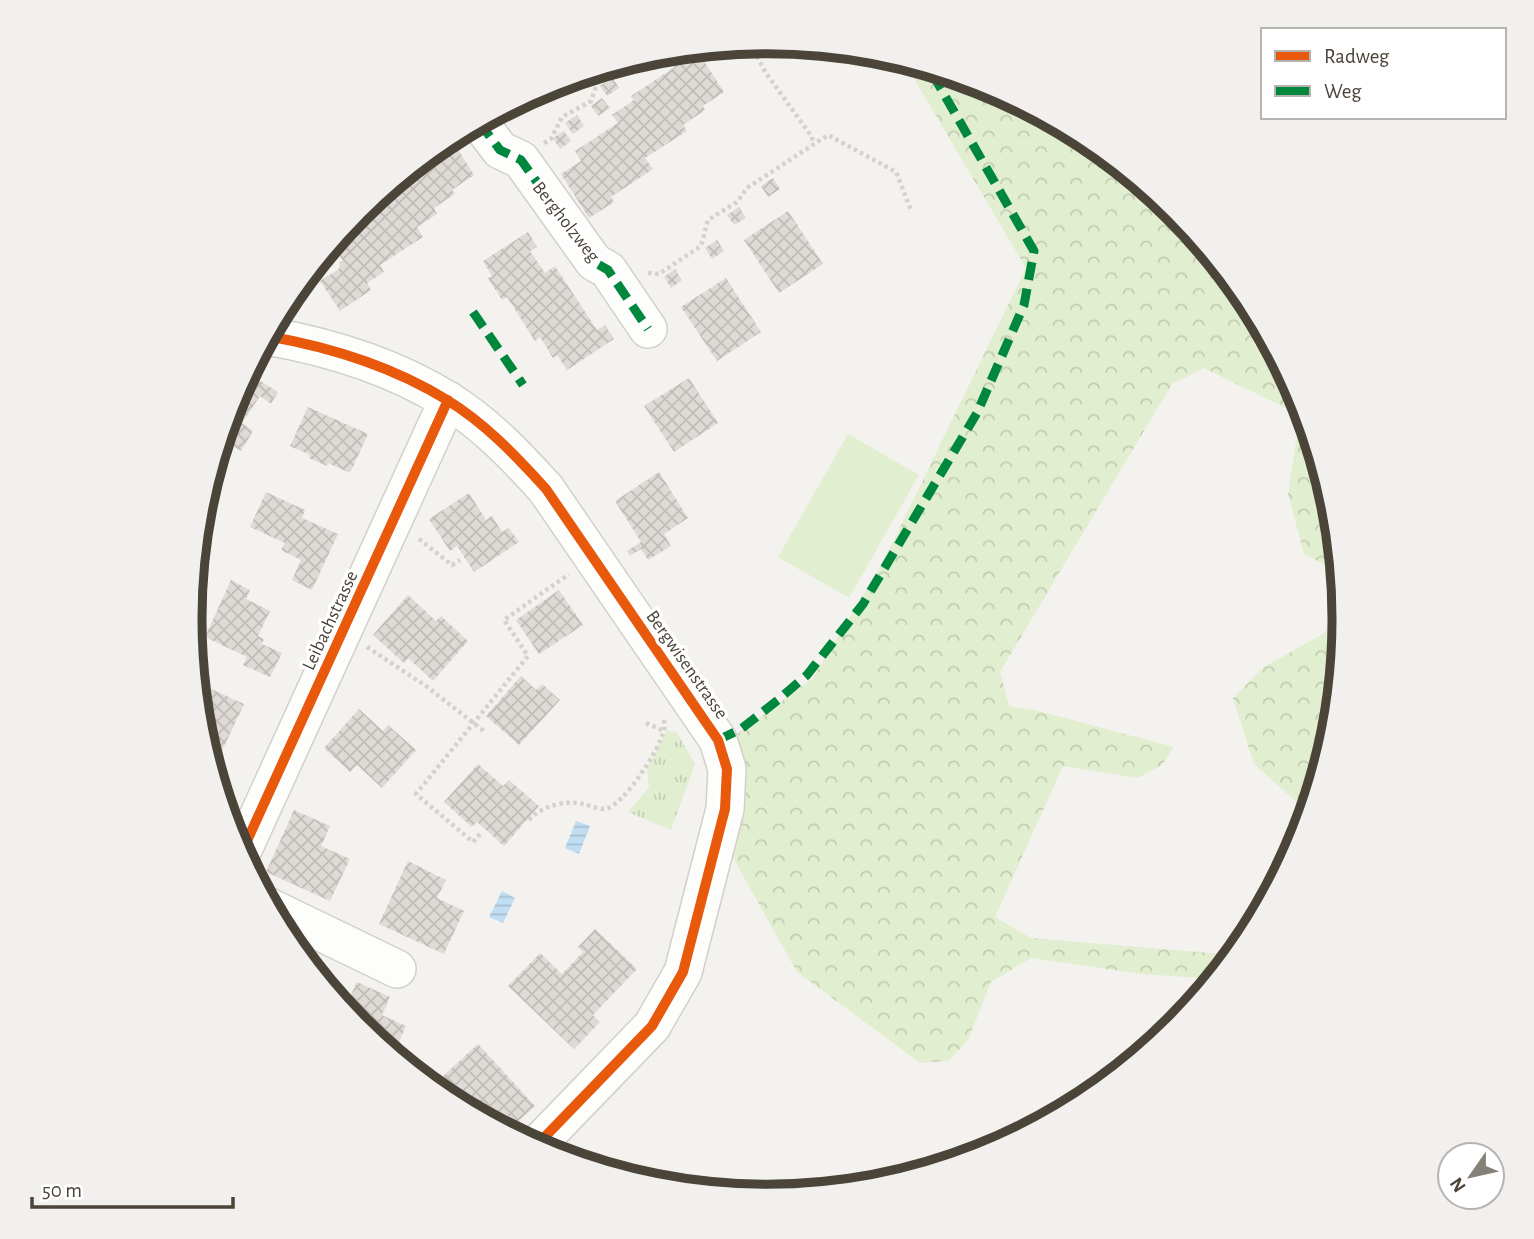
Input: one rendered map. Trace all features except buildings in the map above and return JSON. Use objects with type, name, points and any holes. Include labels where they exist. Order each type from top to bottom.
[{"type":"street","name":"Bergholzweg","points":[[485,130],[500,150],[521,160],[594,262],[608,270],[648,329]]},
{"type":"street","name":"Bergwisenstrasse","points":[[277,338],[316,346],[387,368],[448,400],[518,458],[546,489],[718,740],[727,769],[725,809],[683,972],[652,1026],[543,1138]]},
{"type":"street","name":"Leibachstrasse","points":[[247,841],[448,400]]},
{"type":"street","points":[[285,915],[397,969]]},
{"type":"path","points":[[756,54],[812,137],[813,145]]},
{"type":"path","points":[[521,160],[551,139],[562,117],[591,101],[599,80]]},
{"type":"path","points":[[608,270],[659,274],[701,246],[708,220],[737,202],[747,188],[828,135],[896,172],[911,210]]},
{"type":"path","points":[[420,539],[452,565],[460,560]]},
{"type":"path","points":[[480,834],[473,842],[416,794],[528,656],[504,620],[593,557]]},
{"type":"path","points":[[373,651],[426,686],[485,733]]},
{"type":"path","points":[[529,820],[538,809],[556,805],[580,803],[604,809],[613,806],[638,781],[664,731],[663,715],[687,694]]},
{"type":"path","points":[[646,723],[664,731]]},
{"type":"green space","points":[[911,73],[983,97],[1050,130],[1111,171],[1140,195],[1192,247],[1237,305],[1274,369],[1292,411],[1204,368],[1172,384],[1000,672],[1009,706],[1035,710],[1174,747],[1162,765],[1138,778],[1063,766],[995,917],[1031,938],[1222,954],[1203,978],[1141,974],[1031,958],[991,982],[968,1040],[948,1061],[920,1063],[797,972],[726,845],[728,741],[813,678],[882,564],[1026,268]]},
{"type":"green space","points":[[1298,428],[1313,473],[1329,567],[1304,554],[1288,494]]},
{"type":"green space","points":[[848,434],[919,475],[849,598],[778,557]]},
{"type":"green space","points":[[1332,629],[1331,656],[1321,730],[1300,805],[1254,764],[1233,698],[1264,667]]},
{"type":"green space","points":[[667,730],[677,733],[695,764],[671,830],[628,812],[649,787],[647,769]]},
{"type":"water","points":[[576,821],[590,826],[579,854],[565,848]]},
{"type":"water","points":[[502,891],[515,898],[503,923],[489,917]]},
{"type":"marked path","points":[[718,740],[741,729],[807,675],[863,604],[977,413],[1024,305],[1034,251],[936,80]]},
{"type":"marked path","points":[[485,130],[500,150],[521,160],[594,262],[608,270],[648,329]]},
{"type":"marked path","points":[[473,312],[523,385]]},
{"type":"cycle path","points":[[276,338],[337,352],[405,377],[461,409],[487,430],[546,489],[718,740],[727,769],[725,809],[683,972],[652,1026],[543,1138]]},
{"type":"cycle path","points":[[247,841],[448,400]]}]
